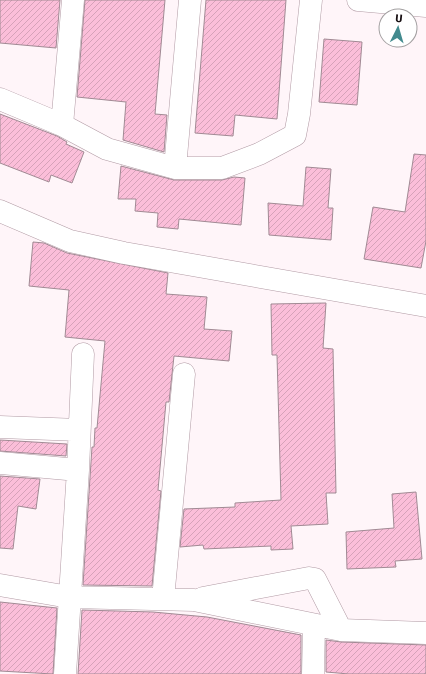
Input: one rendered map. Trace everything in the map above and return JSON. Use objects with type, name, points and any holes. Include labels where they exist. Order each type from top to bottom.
[{"type":"street","points":[[62,125],[73,0]]},
{"type":"street","points":[[175,168],[190,0]]},
{"type":"street","points":[[0,99],[62,125],[107,149],[175,168],[222,168],[259,154],[295,135],[299,114],[311,0]]},
{"type":"street","points":[[358,0],[426,6]]},
{"type":"street","points":[[0,211],[70,241],[124,253],[426,306]]},
{"type":"street","points":[[65,674],[78,470],[83,354]]},
{"type":"street","points":[[163,599],[184,374]]},
{"type":"street","points":[[0,427],[79,430]]},
{"type":"street","points":[[0,463],[78,470]]},
{"type":"street","points":[[194,600],[309,578],[315,579],[341,630]]},
{"type":"street","points":[[0,585],[69,597],[194,600],[341,630],[426,633]]},
{"type":"street","points":[[312,674],[314,625]]},
{"type":"building","points":[[0,0],[60,0],[56,48],[0,43]]},
{"type":"building","points":[[85,0],[165,0],[155,114],[167,115],[164,152],[123,140],[126,102],[77,97]]},
{"type":"building","points":[[206,0],[286,0],[277,119],[235,115],[233,136],[195,133]]},
{"type":"building","points":[[324,39],[362,42],[357,105],[319,102]]},
{"type":"building","points":[[0,114],[57,136],[67,142],[66,144],[84,152],[72,183],[51,175],[49,182],[0,163]]},
{"type":"building","points":[[414,154],[426,155],[426,241],[421,268],[364,259],[373,207],[405,212]]},
{"type":"building","points":[[121,166],[174,180],[222,180],[234,177],[245,178],[241,225],[179,219],[178,229],[157,227],[158,213],[135,211],[136,199],[118,199]]},
{"type":"building","points":[[306,167],[331,169],[328,208],[333,208],[331,240],[269,235],[268,203],[303,206]]},
{"type":"building","points":[[33,242],[44,243],[67,253],[168,273],[166,294],[207,297],[204,329],[232,331],[229,361],[174,356],[169,402],[166,402],[158,490],[161,491],[152,586],[83,585],[92,447],[94,447],[95,428],[97,428],[105,341],[65,337],[69,290],[29,286]]},
{"type":"building","points":[[326,303],[323,348],[333,349],[336,493],[326,493],[328,524],[291,526],[293,549],[271,550],[271,546],[204,549],[203,545],[180,547],[184,509],[235,507],[235,503],[281,500],[277,355],[272,355],[271,304]]},
{"type":"building","points":[[0,440],[67,444],[66,456],[0,451]]},
{"type":"building","points":[[0,476],[40,479],[36,509],[18,506],[13,549],[0,548]]},
{"type":"building","points":[[416,492],[422,559],[395,561],[396,567],[347,569],[346,532],[394,528],[392,494]]},
{"type":"building","points":[[0,602],[57,608],[53,674],[0,671]]},
{"type":"building","points":[[82,610],[153,612],[207,617],[301,635],[301,674],[78,674]]},
{"type":"building","points":[[326,640],[341,642],[426,645],[426,674],[349,674],[326,672]]}]
